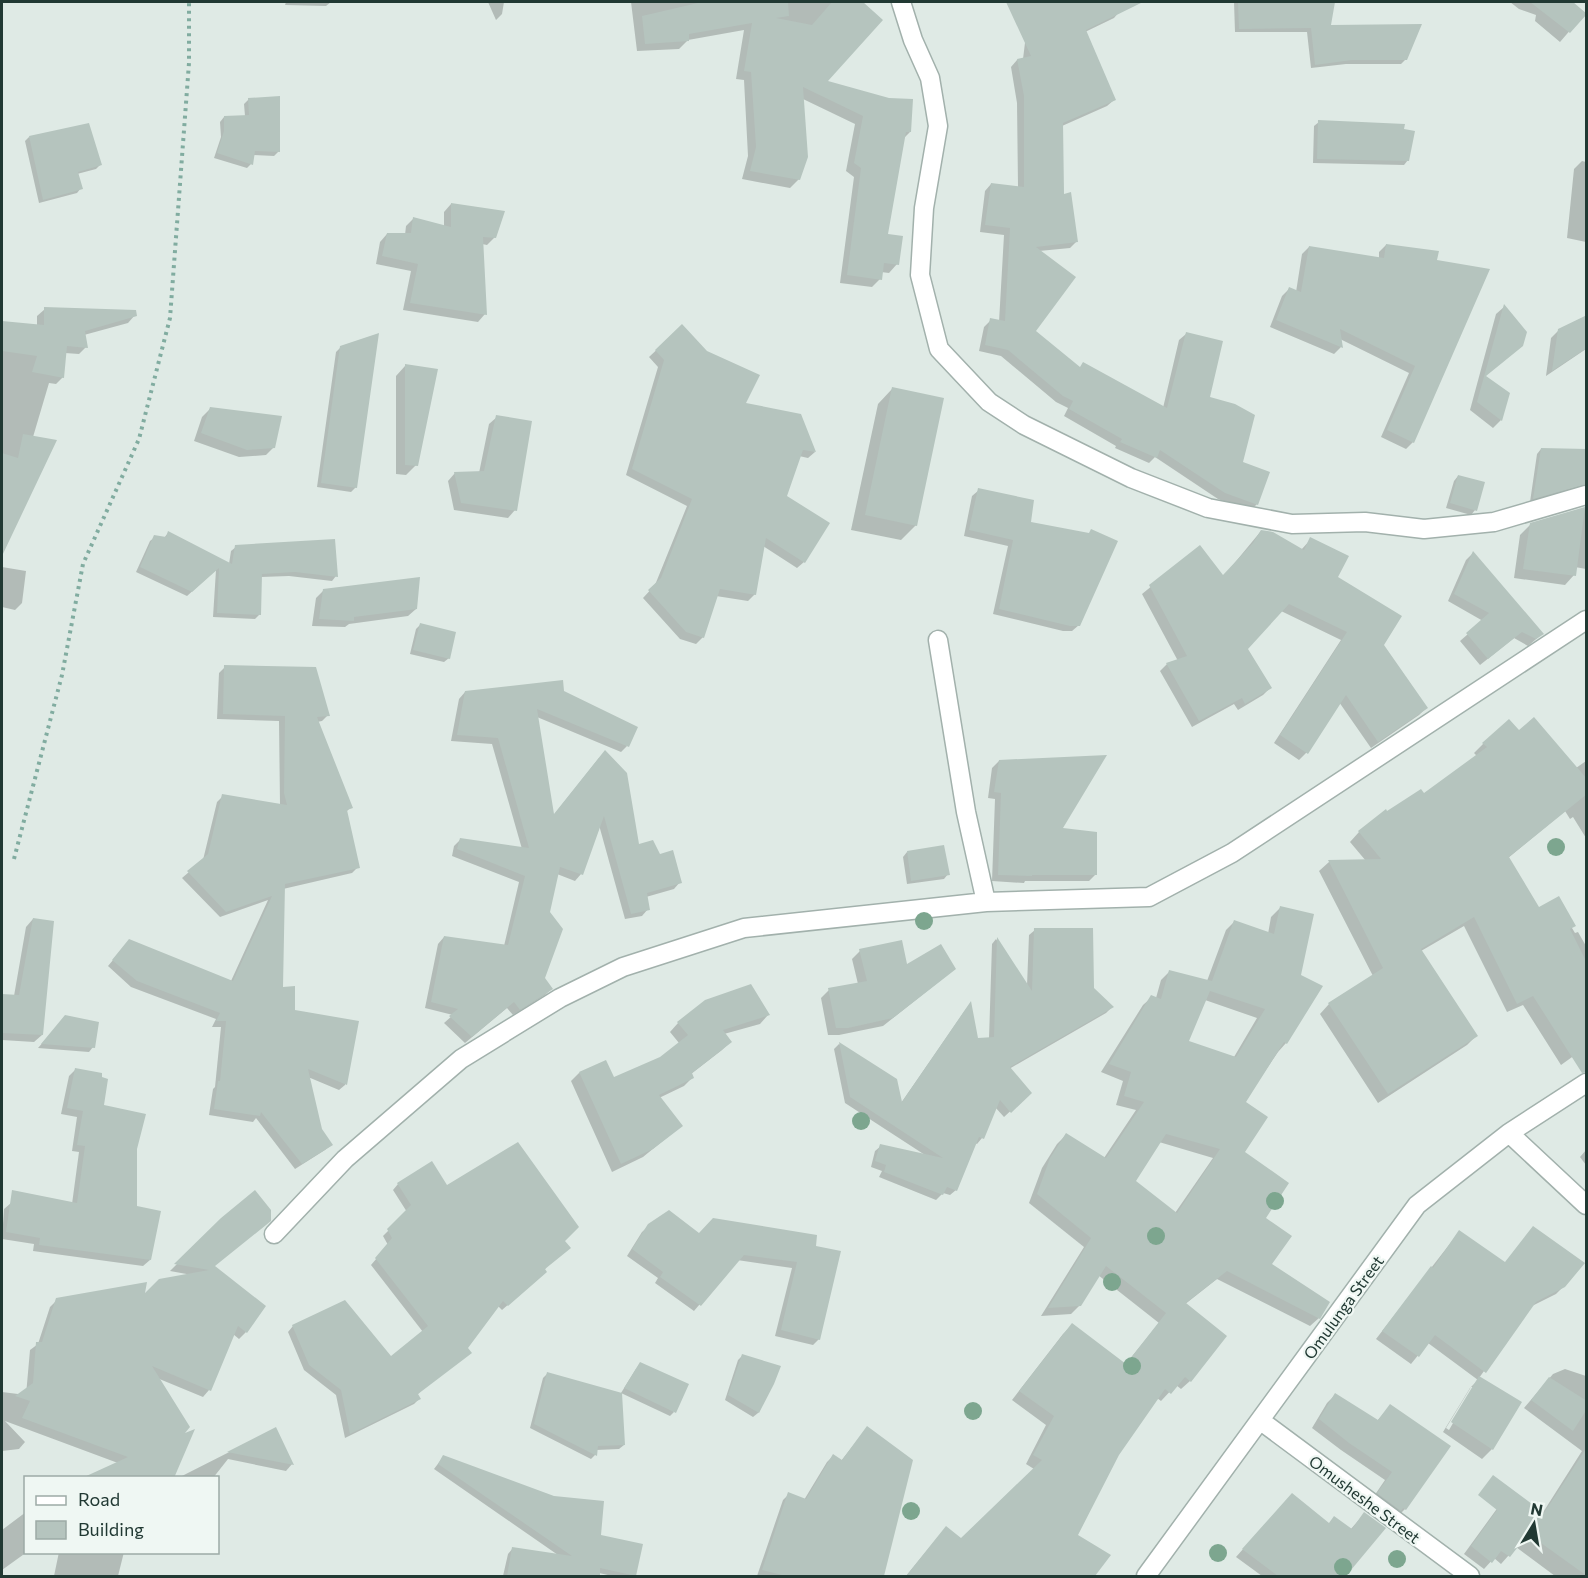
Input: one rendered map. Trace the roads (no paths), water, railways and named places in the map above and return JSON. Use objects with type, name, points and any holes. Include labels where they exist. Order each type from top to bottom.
[{"type":"street","points":[[901,2],[930,78],[938,126],[924,208],[920,275],[939,349],[989,402],[1024,425],[1131,478],[1208,508],[1292,524],[1365,522],[1424,529],[1482,524],[1587,495]]},
{"type":"street","points":[[274,1234],[345,1159],[462,1059],[560,998],[623,968],[744,928],[986,902],[1149,897],[1232,853],[1587,620]]},
{"type":"street","points":[[938,640],[966,812],[986,902]]},
{"type":"street","name":"Omulunga Street","points":[[1146,1576],[1417,1205],[1509,1132],[1587,1083]]},
{"type":"street","points":[[1509,1132],[1587,1205]]},
{"type":"street","name":"Omusheshe Street","points":[[1261,1421],[1470,1576]]}]
